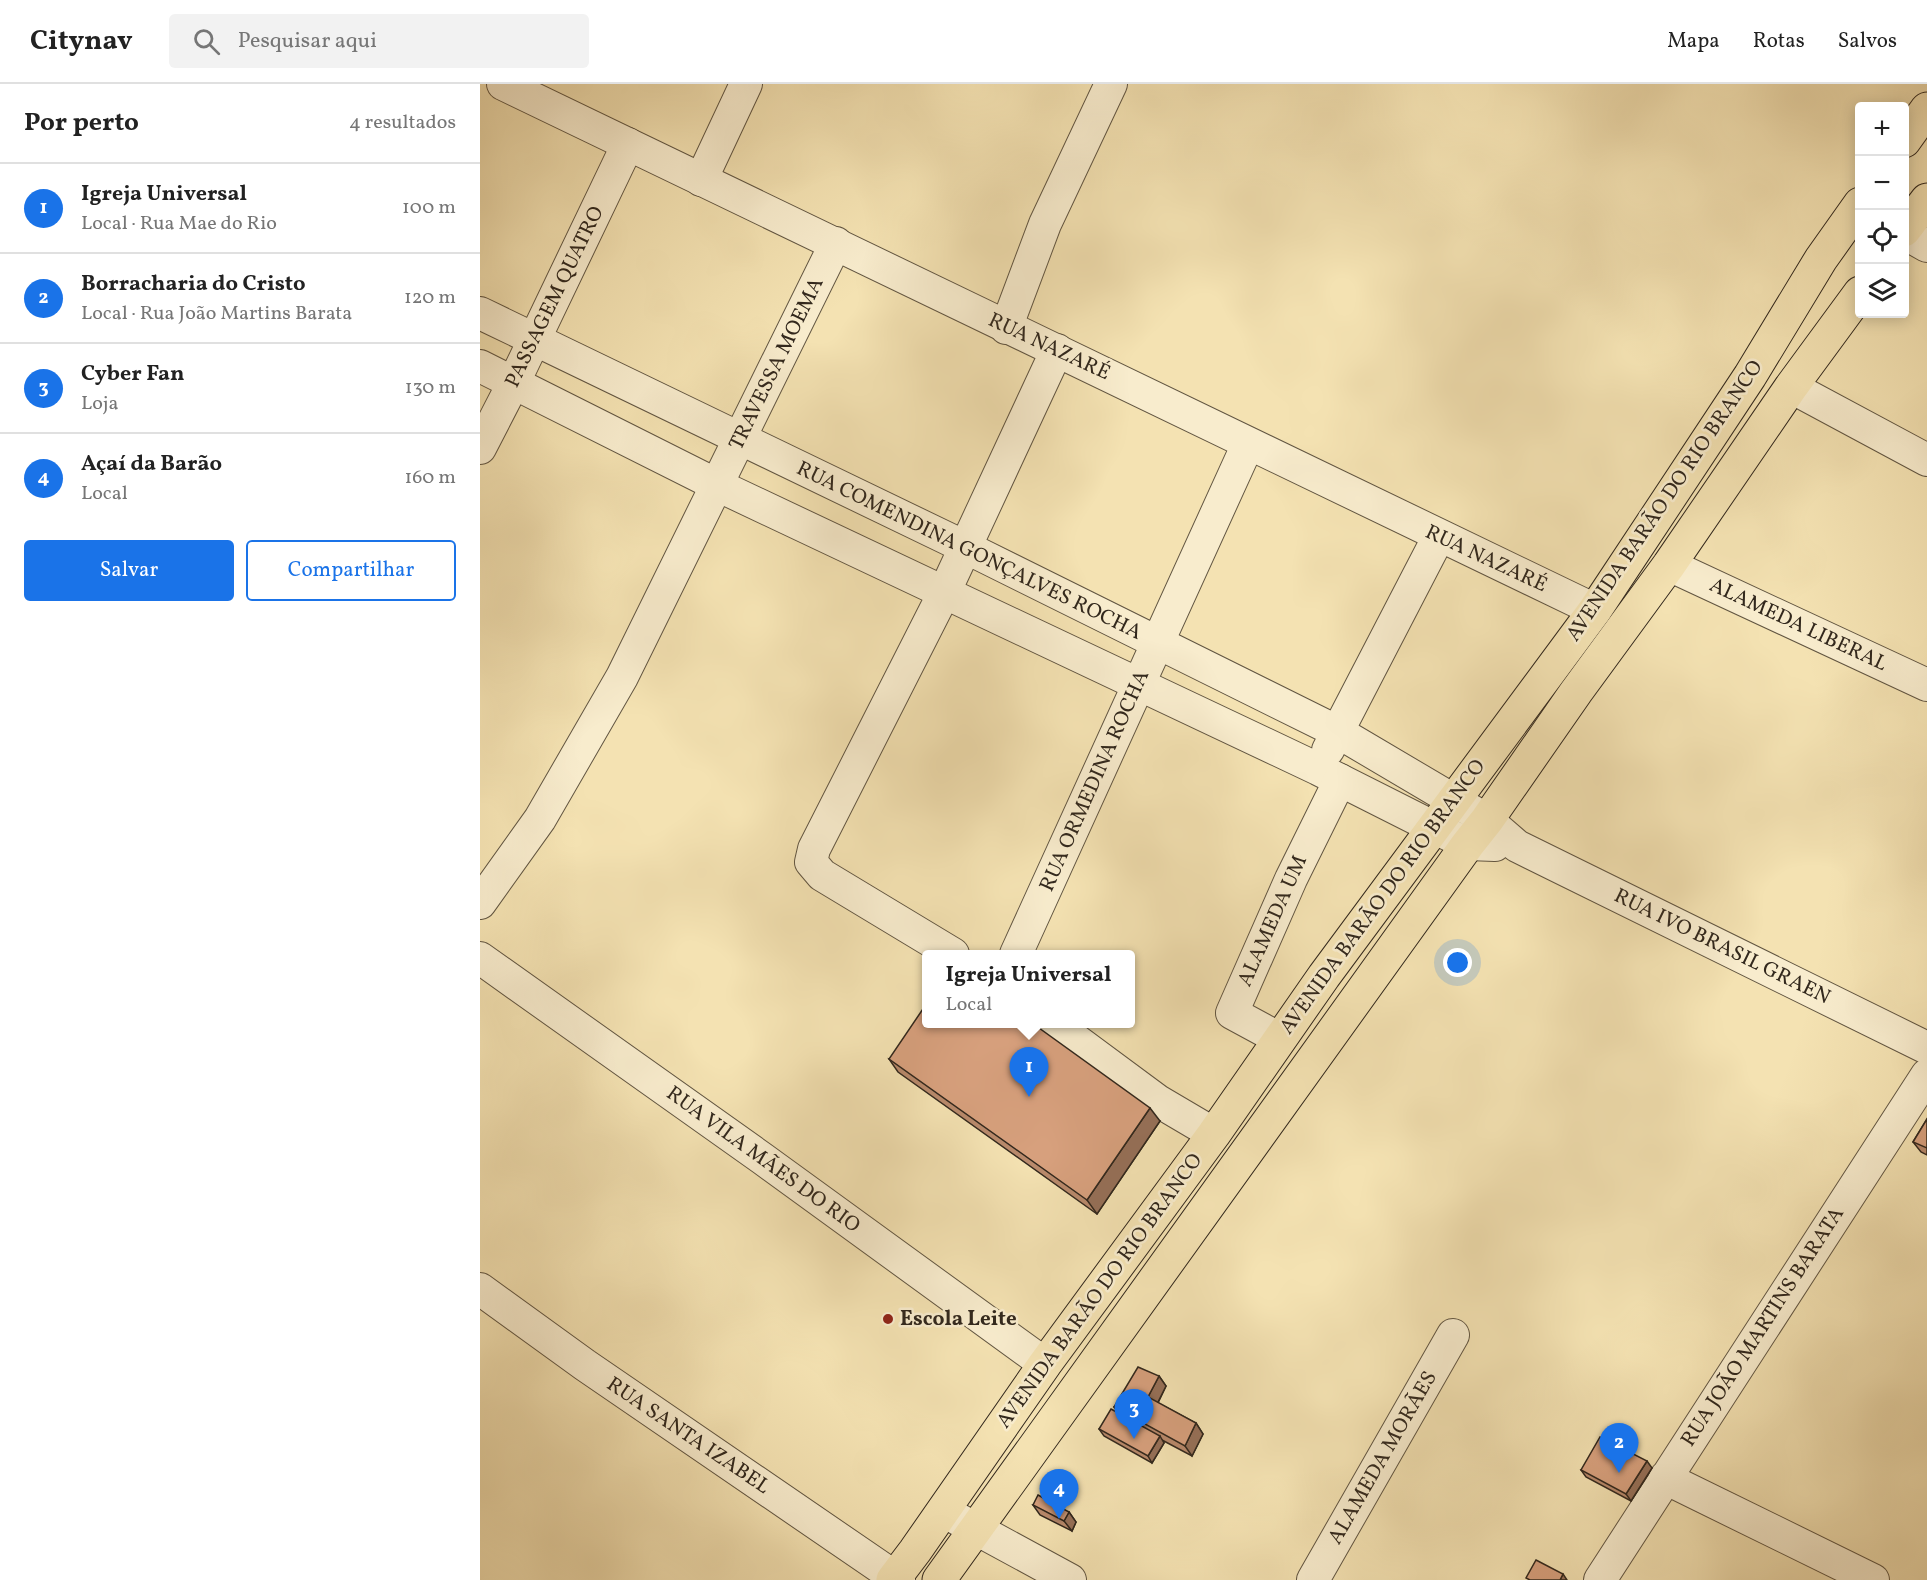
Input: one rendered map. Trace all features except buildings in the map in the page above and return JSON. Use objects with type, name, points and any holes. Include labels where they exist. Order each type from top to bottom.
[{"type":"main road","points":[[1909,135],[1927,109]]},
{"type":"main road","points":[[1909,226],[1927,200]]},
{"type":"main road","name":"AVENIDA BARÃO DO RIO BRANCO","points":[[896,1579],[1045,1364],[1214,1134],[1433,827],[1594,610],[1750,376],[1821,259],[1856,210]]},
{"type":"main road","name":"AVENIDA BARÃO DO RIO BRANCO","points":[[939,1580],[1478,832],[1575,692],[1669,565],[1791,387],[1855,299]]},
{"type":"street","name":"RUA NAZARÉ","points":[[504,84],[1594,610]]},
{"type":"street","points":[[700,180],[746,84]]},
{"type":"street","points":[[1006,328],[1045,224],[1111,84]]},
{"type":"street","name":"PASSAGEM QUATRO","points":[[480,448],[628,144]]},
{"type":"street","points":[[1909,235],[1927,246]]},
{"type":"street","name":"TRAVESSA MOEMA","points":[[480,903],[540,819],[622,677],[837,243]]},
{"type":"street","name":"RUA COMENDINA GONÇALVES ROCHA","points":[[480,313],[964,547],[1338,732],[1452,801],[1478,832]]},
{"type":"street","points":[[947,950],[844,886],[822,875],[811,862],[814,849],[944,593],[1057,350]]},
{"type":"street","points":[[480,366],[717,485],[1329,774],[1433,827],[1478,832]]},
{"type":"street","points":[[1791,387],[1927,460]]},
{"type":"street","name":"RUA ORMEDINA ROCHA","points":[[1018,950],[1248,444]]},
{"type":"street","name":"ALAMEDA UM","points":[[1280,1039],[1232,1013],[1291,879],[1329,774],[1338,732],[1439,536]]},
{"type":"street","name":"ALAMEDA LIBERAL","points":[[1669,565],[1927,685]]},
{"type":"street","name":"RUA IVO BRASIL GRAEN","points":[[1478,832],[1517,846],[1927,1048]]},
{"type":"street","name":"RUA VILA MÃES DO RIO","points":[[480,958],[763,1159],[1045,1364]]},
{"type":"street","points":[[1061,1028],[1158,1101],[1214,1134]]},
{"type":"street","name":"RUA JOÃO MARTINS BARATA","points":[[1600,1580],[1927,1075]]},
{"type":"street","name":"RUA SANTA IZABEL","points":[[480,1289],[585,1365],[896,1579]]},
{"type":"street","name":"ALAMEDA MORÃES","points":[[1313,1580],[1453,1335]]},
{"type":"street","points":[[1665,1478],[1873,1580]]},
{"type":"street","points":[[943,1511],[1070,1580]]},
{"type":"place","name":"Igreja Universal","points":[[1029,1097]]},
{"type":"place","name":"Escola Leite","points":[[888,1319]]},
{"type":"place","name":"Cyber Fan","points":[[1134,1439]]},
{"type":"place","name":"Borracharia do Cristo","points":[[1619,1473]]},
{"type":"place","name":"Açaí da Barão","points":[[1059,1519]]}]
